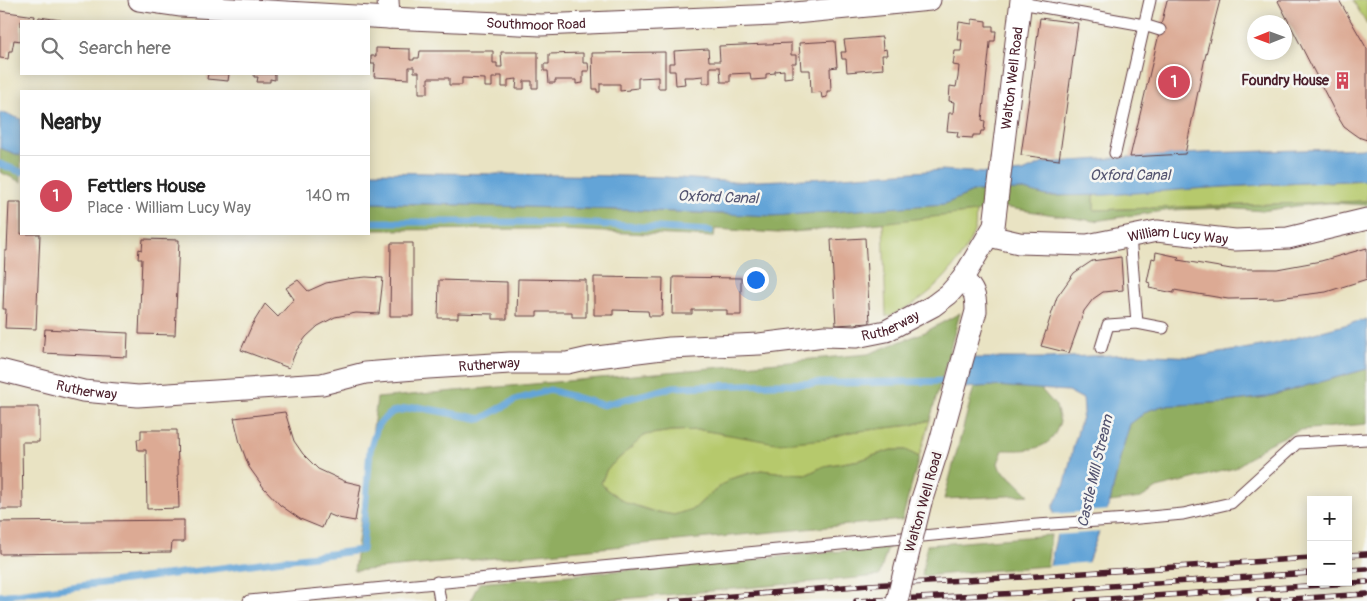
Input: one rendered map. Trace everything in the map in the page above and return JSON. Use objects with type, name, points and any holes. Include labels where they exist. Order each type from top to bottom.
[{"type":"street","name":"Southmoor Road","points":[[140,0],[181,6],[388,9],[541,25],[774,15],[930,0]]},
{"type":"street","name":"Walton Well Road","points":[[989,236],[994,226],[1021,1]]},
{"type":"street","name":"William Lucy Way","points":[[989,236],[1019,243],[1087,245],[1157,231],[1235,240],[1288,238],[1367,219]]},
{"type":"street","points":[[963,278],[989,236]]},
{"type":"street","name":"Walton Well Road","points":[[897,601],[921,502],[951,404],[976,311],[974,290],[963,278]]},
{"type":"street","name":"Rutherway","points":[[0,370],[83,391],[138,396],[322,384],[365,373],[510,363],[567,363],[589,358],[670,348],[759,344],[825,336],[856,337],[886,331],[933,306],[949,294],[963,278]]},
{"type":"lane","points":[[1115,153],[1150,0]]},
{"type":"lane","points":[[1021,1],[1144,25],[1160,30]]},
{"type":"lane","points":[[1130,236],[1137,323]]},
{"type":"lane","points":[[1101,348],[1108,325],[1137,323],[1163,328]]},
{"type":"lane","points":[[249,601],[1037,525],[1183,514],[1232,503],[1296,443],[1367,439]]},
{"type":"lane","points":[[437,582],[440,601]]},
{"type":"green space","points":[[1353,0],[1367,0],[1367,25]]},
{"type":"green space","points":[[0,148],[20,156],[20,182],[0,172]]},
{"type":"green space","points":[[1367,180],[1367,201],[1094,210],[1094,195]]},
{"type":"green space","points":[[1024,190],[1047,196],[1094,195],[1094,210],[1367,201],[1367,205],[1329,203],[1262,211],[1226,208],[1171,210],[1094,221],[992,206],[976,212],[818,230],[778,233],[715,229],[714,237],[539,229],[370,230],[370,203],[720,214],[945,204],[975,191]]},
{"type":"green space","points":[[976,212],[975,228],[971,238],[959,260],[942,280],[923,297],[904,309],[886,317],[883,222]]},
{"type":"green space","points":[[960,313],[930,420],[912,425],[850,432],[825,439],[776,443],[701,430],[672,431],[645,435],[607,469],[601,483],[607,490],[627,503],[652,511],[674,515],[695,508],[730,479],[761,470],[808,474],[824,466],[860,460],[891,450],[906,450],[919,457],[902,520],[354,571],[377,398],[868,354],[925,332]]},
{"type":"green space","points":[[1367,369],[1367,424],[1299,430],[1268,444],[1235,468],[1157,488],[1141,498],[1110,502],[1130,424],[1147,411],[1162,406],[1227,402],[1266,397]]},
{"type":"green space","points":[[974,387],[1040,388],[1056,406],[1060,422],[1053,437],[1048,442],[1037,448],[1003,450],[998,463],[1000,469],[1029,495],[944,499]]},
{"type":"green space","points":[[930,420],[919,457],[906,450],[891,450],[860,460],[824,466],[808,474],[761,470],[730,479],[695,508],[674,515],[652,511],[627,503],[607,490],[601,483],[607,469],[645,435],[672,431],[701,430],[739,436],[825,439],[850,432],[912,425]]},
{"type":"green space","points":[[1051,535],[1047,566],[922,576],[927,545]]},
{"type":"green space","points":[[888,547],[879,576],[598,601],[470,601],[479,583]]},
{"type":"water","points":[[0,112],[20,119],[20,156],[0,148]]},
{"type":"water","name":"Oxford Canal","points":[[1367,148],[1367,180],[1106,195],[1047,196],[1024,190],[975,191],[945,204],[773,216],[370,203],[370,172],[665,177],[736,182],[942,170],[1000,174],[1023,172],[1043,163],[1202,153]]},
{"type":"water","name":"Castle Mill Stream","points":[[1367,319],[1367,369],[1266,397],[1227,402],[1162,406],[1147,411],[1130,424],[1110,502],[1088,562],[1080,601],[1045,601],[1057,534],[1053,507],[1065,483],[1084,410],[1083,399],[1068,391],[994,386],[962,388],[973,358],[1047,358],[1133,354],[1195,357],[1273,344]]},
{"type":"pier","points":[[1110,510],[1103,532],[1054,535],[1051,514]]},
{"type":"pier","points":[[1091,562],[1083,601],[1043,601],[1048,566]]},
{"type":"building","points":[[1167,0],[1220,0],[1205,58],[1185,154],[1130,157]]},
{"type":"building","name":"Foundry House","points":[[1339,0],[1367,49],[1367,140],[1358,137],[1344,127],[1292,28],[1292,15],[1285,15],[1278,1]]},
{"type":"building","points":[[0,11],[35,16],[34,20],[20,20],[20,41],[14,40],[8,59],[0,58]]},
{"type":"building","points":[[39,17],[61,20],[38,20]]},
{"type":"building","points":[[1040,18],[1078,23],[1059,160],[1021,155]]},
{"type":"building","points":[[972,19],[986,21],[986,26],[993,26],[993,31],[996,31],[995,41],[990,41],[982,120],[985,121],[984,131],[981,131],[980,135],[973,135],[973,138],[957,137],[958,132],[947,131],[949,113],[953,113],[954,102],[949,101],[950,86],[956,87],[958,77],[959,66],[953,65],[955,51],[961,51],[962,40],[957,40],[959,22],[972,24]]},
{"type":"building","points":[[882,37],[883,50],[886,49],[887,55],[882,55],[883,69],[847,72],[846,59],[842,59],[841,52],[846,52],[844,40]]},
{"type":"building","points":[[835,41],[837,67],[830,68],[831,91],[827,91],[827,97],[822,98],[821,92],[811,93],[810,70],[801,70],[799,43]]},
{"type":"building","points":[[791,43],[791,55],[796,55],[796,63],[792,63],[792,77],[784,78],[784,70],[766,74],[766,79],[751,80],[750,73],[730,74],[730,82],[721,82],[720,67],[710,67],[710,83],[703,83],[703,76],[684,77],[685,84],[676,85],[675,71],[669,71],[669,63],[675,63],[674,51],[708,49],[709,61],[720,61],[719,46]]},
{"type":"building","points":[[376,48],[410,49],[410,60],[419,58],[420,51],[493,51],[493,63],[497,63],[497,67],[502,67],[501,52],[538,52],[538,88],[532,88],[532,81],[524,81],[524,89],[516,89],[517,79],[508,80],[508,87],[502,87],[502,76],[492,78],[492,87],[485,87],[485,79],[462,78],[462,85],[449,85],[449,78],[428,78],[428,93],[419,93],[419,72],[414,72],[414,67],[409,67],[409,79],[374,77],[375,64],[371,64],[371,56],[376,56]]},
{"type":"building","points":[[665,52],[665,88],[658,88],[658,77],[638,78],[638,88],[629,90],[620,91],[620,84],[600,84],[600,92],[597,92],[597,89],[593,89],[592,53]]},
{"type":"building","points":[[583,53],[583,63],[588,63],[589,71],[583,71],[583,83],[576,84],[576,80],[555,80],[555,83],[549,83],[548,71],[544,71],[544,64],[549,64],[549,54]]},
{"type":"building","points":[[208,75],[229,75],[228,81],[207,79]]},
{"type":"building","points":[[254,75],[275,75],[275,80],[270,79],[270,82],[257,82],[258,77],[254,77]]},
{"type":"building","points":[[9,202],[20,202],[20,235],[40,235],[36,329],[5,328],[6,309],[3,309],[5,251],[7,251]]},
{"type":"building","points":[[865,238],[870,323],[836,325],[831,240]]},
{"type":"building","points":[[143,239],[179,240],[175,335],[139,334],[142,259],[138,259],[139,249],[142,250]]},
{"type":"building","points":[[391,243],[413,243],[413,316],[390,316]]},
{"type":"building","points":[[1367,248],[1367,279],[1326,292],[1278,298],[1228,299],[1174,290],[1174,293],[1149,288],[1150,283],[1147,282],[1152,258],[1155,259],[1156,252],[1179,257],[1178,260],[1231,269],[1277,269],[1321,261]]},
{"type":"building","points":[[1121,257],[1123,290],[1103,292],[1093,299],[1084,311],[1069,353],[1041,346],[1057,297],[1074,273],[1092,261]]},
{"type":"building","points":[[366,277],[383,278],[379,314],[356,313],[335,317],[318,326],[306,337],[296,351],[289,368],[241,350],[252,325],[265,304],[278,317],[294,299],[286,288],[298,280],[308,291],[326,283]]},
{"type":"building","points":[[594,277],[663,278],[662,316],[649,316],[648,311],[613,310],[613,315],[594,315]]},
{"type":"building","points":[[673,277],[741,278],[741,315],[727,315],[727,310],[692,310],[692,314],[672,314]]},
{"type":"building","points":[[518,279],[586,280],[586,317],[572,317],[572,312],[537,312],[537,316],[517,316]]},
{"type":"building","points":[[439,280],[507,282],[507,319],[493,319],[493,314],[458,313],[458,318],[438,318]]},
{"type":"building","points":[[45,329],[128,333],[127,357],[43,353]]},
{"type":"building","points":[[0,407],[39,407],[39,442],[22,442],[23,509],[0,509]]},
{"type":"building","points":[[285,412],[294,441],[303,454],[318,469],[344,481],[361,485],[355,521],[328,514],[322,528],[300,519],[280,505],[264,488],[249,467],[240,443],[234,418]]},
{"type":"building","points":[[141,430],[177,430],[179,508],[147,509],[146,450],[138,450],[137,439],[141,439]]},
{"type":"building","points":[[184,520],[184,542],[172,542],[171,552],[0,554],[0,522]]},
{"type":"waterway","points":[[0,164],[20,172]]},
{"type":"waterway","points":[[370,222],[561,222],[710,231]]},
{"type":"waterway","points":[[0,596],[362,550],[370,450],[378,424],[392,412],[417,407],[481,419],[515,400],[550,390],[603,405],[674,387],[955,381]]},
{"type":"railway","points":[[1352,555],[1367,554]]},
{"type":"railway","points":[[671,601],[869,585],[1307,558]]},
{"type":"railway","points":[[1352,570],[1367,569]]},
{"type":"railway","points":[[856,601],[1021,593],[1307,573]]},
{"type":"railway","points":[[1077,601],[1367,582]]},
{"type":"railway","points":[[1259,601],[1367,594]]},
{"type":"place","name":"Foundry House","points":[[1343,80]]},
{"type":"place","name":"Fettlers House","points":[[1174,82]]}]
